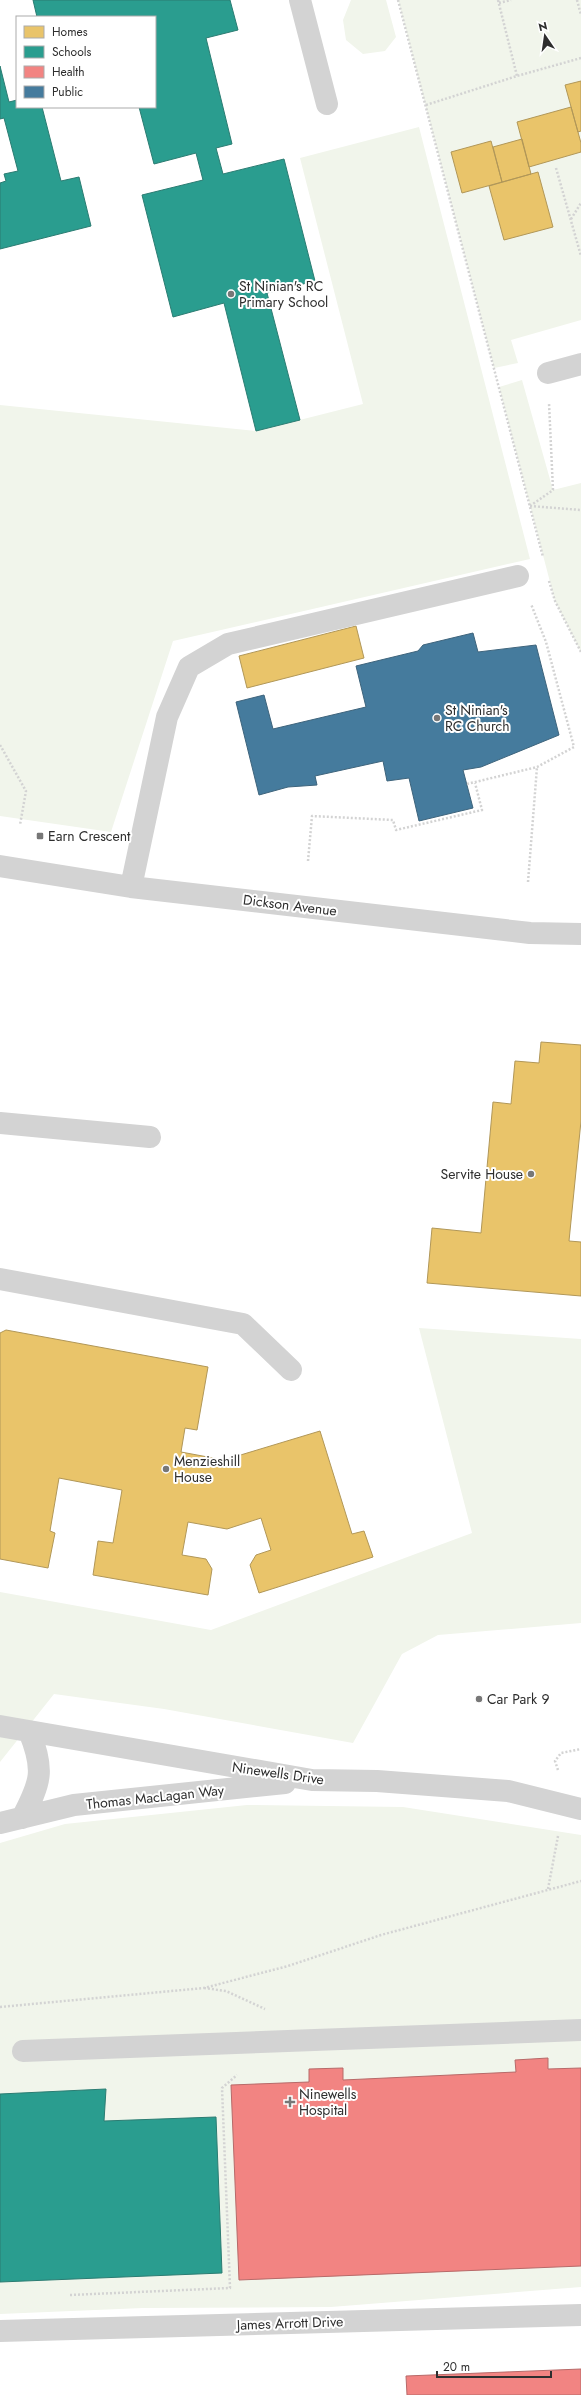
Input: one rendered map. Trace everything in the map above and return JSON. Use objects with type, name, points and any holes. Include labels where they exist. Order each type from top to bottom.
[{"type":"street","points":[[300,0],[327,104]]},
{"type":"street","points":[[548,373],[581,364]]},
{"type":"street","points":[[131,887],[167,717],[189,667],[228,644],[518,576]]},
{"type":"street","name":"Dickson Avenue","points":[[0,866],[131,887],[530,933],[581,934]]},
{"type":"street","points":[[0,1123],[150,1137]]},
{"type":"street","points":[[0,1279],[244,1324],[291,1370]]},
{"type":"street","name":"Ninewells Drive","points":[[0,1726],[312,1780],[377,1781],[508,1791],[581,1809]]},
{"type":"street","points":[[22,1818],[37,1789],[39,1756],[29,1731]]},
{"type":"street","name":"Thomas MacLagan Way","points":[[0,1823],[74,1805],[312,1780]]},
{"type":"street","points":[[23,2051],[581,2030]]},
{"type":"street","name":"James Arrott Drive","points":[[0,2331],[581,2316]]},
{"type":"path","points":[[398,0],[545,564]]},
{"type":"path","points":[[511,0],[498,2],[517,76]]},
{"type":"path","points":[[577,0],[581,15]]},
{"type":"path","points":[[426,105],[517,76],[581,58]]},
{"type":"path","points":[[556,168],[581,256]]},
{"type":"path","points":[[571,220],[581,203]]},
{"type":"path","points":[[530,506],[553,490],[548,373]]},
{"type":"path","points":[[530,506],[581,510]]},
{"type":"path","points":[[467,784],[537,767],[574,747],[546,642],[518,576]]},
{"type":"path","points":[[549,579],[555,601],[581,652]]},
{"type":"path","points":[[0,745],[26,791],[20,825]]},
{"type":"path","points":[[528,882],[537,767]]},
{"type":"path","points":[[308,861],[312,816],[393,820],[396,830],[482,810],[475,783]]},
{"type":"path","points":[[0,2007],[204,1988],[288,1966],[381,1935],[581,1881]]},
{"type":"path","points":[[204,1988],[226,1991],[269,2011]]},
{"type":"path","points":[[64,2296],[230,2288],[222,2088],[274,2042]]},
{"type":"shaded area","points":[[351,0],[386,0],[396,37],[385,51],[363,54],[346,40],[343,20]]},
{"type":"shaded area","points":[[398,0],[581,0],[581,320],[511,340],[518,363],[494,368]]},
{"type":"shaded area","points":[[419,127],[530,559],[173,641],[111,832],[0,816],[0,405],[256,431],[363,404],[300,158]]},
{"type":"shaded area","points":[[522,380],[553,490],[581,483],[581,652],[555,601],[499,387]]},
{"type":"shaded area","points":[[419,1328],[581,1339],[581,1623],[438,1635],[402,1654],[353,1743],[164,1709],[54,1694],[0,1762],[0,1592],[211,1630],[472,1533]]},
{"type":"shaded area","name":"Ninewells Hospital","points":[[247,1805],[403,1807],[581,1835],[581,2287],[331,2307],[143,2308],[0,2314],[0,1843],[65,1824]]},
{"type":"building: Homes","points":[[581,81],[581,131],[578,132],[565,85]]},
{"type":"building: Homes","points":[[571,107],[581,143],[581,152],[529,167],[517,122]]},
{"type":"building: Homes","points":[[522,139],[531,174],[502,182],[493,147]]},
{"type":"building: Homes","points":[[491,141],[502,182],[462,193],[451,152]]},
{"type":"building: Homes","points":[[538,172],[553,227],[504,240],[489,186]]},
{"type":"building: Homes","points":[[356,626],[364,658],[247,688],[239,656]]},
{"type":"building: Homes","name":"Servite House","points":[[541,1042],[581,1045],[581,1121],[569,1241],[581,1242],[581,1296],[427,1283],[432,1228],[481,1233],[493,1102],[511,1104],[515,1061],[539,1063]]},
{"type":"building: Homes","name":"Menzieshill House","points":[[6,1330],[208,1367],[197,1430],[185,1428],[181,1452],[224,1460],[320,1431],[352,1534],[364,1531],[373,1557],[259,1593],[250,1565],[256,1555],[271,1550],[261,1518],[227,1529],[188,1522],[182,1555],[206,1559],[212,1569],[208,1595],[93,1575],[98,1541],[113,1543],[122,1490],[59,1478],[50,1531],[55,1533],[48,1568],[0,1559],[0,1333]]},
{"type":"building: Schools","points":[[33,0],[230,0],[238,30],[206,38],[232,144],[216,148],[223,174],[284,159],[315,281],[267,293],[300,420],[256,431],[224,303],[173,317],[142,195],[203,180],[196,153],[154,164],[139,108],[156,108],[156,16],[37,16]]},
{"type":"building: Schools","points":[[0,66],[9,102],[16,100],[16,108],[42,108],[61,181],[79,177],[91,226],[0,249],[0,183],[6,181],[4,174],[18,171],[4,118],[0,119]]},
{"type":"building: Schools","points":[[106,2089],[104,2121],[216,2117],[222,2273],[0,2282],[0,2094]]},
{"type":"building: Health","points":[[548,2058],[548,2069],[581,2068],[581,2266],[239,2280],[231,2085],[309,2082],[309,2069],[343,2068],[343,2080],[516,2072],[515,2060]]},
{"type":"building: Health","points":[[581,2369],[581,2395],[407,2395],[406,2376]]},
{"type":"building: Public","name":"St Ninian's RC Church","points":[[473,633],[478,652],[536,645],[559,735],[481,767],[463,770],[473,808],[419,821],[409,778],[387,781],[383,761],[315,776],[317,785],[288,787],[259,795],[236,702],[264,695],[273,729],[366,707],[356,666],[418,651],[423,645]]},
{"type":"place","name":"St Ninian's RC Primary School","points":[[231,294]]},
{"type":"place","name":"St Ninian's RC Church","points":[[437,718]]},
{"type":"place","name":"Earn Crescent","points":[[40,836]]},
{"type":"place","name":"Servite House","points":[[531,1174]]},
{"type":"place","name":"Menzieshill House","points":[[166,1469]]},
{"type":"place","name":"Car Park 9","points":[[479,1699]]},
{"type":"place","name":"Ninewells Hospital","points":[[290,2102]]}]
